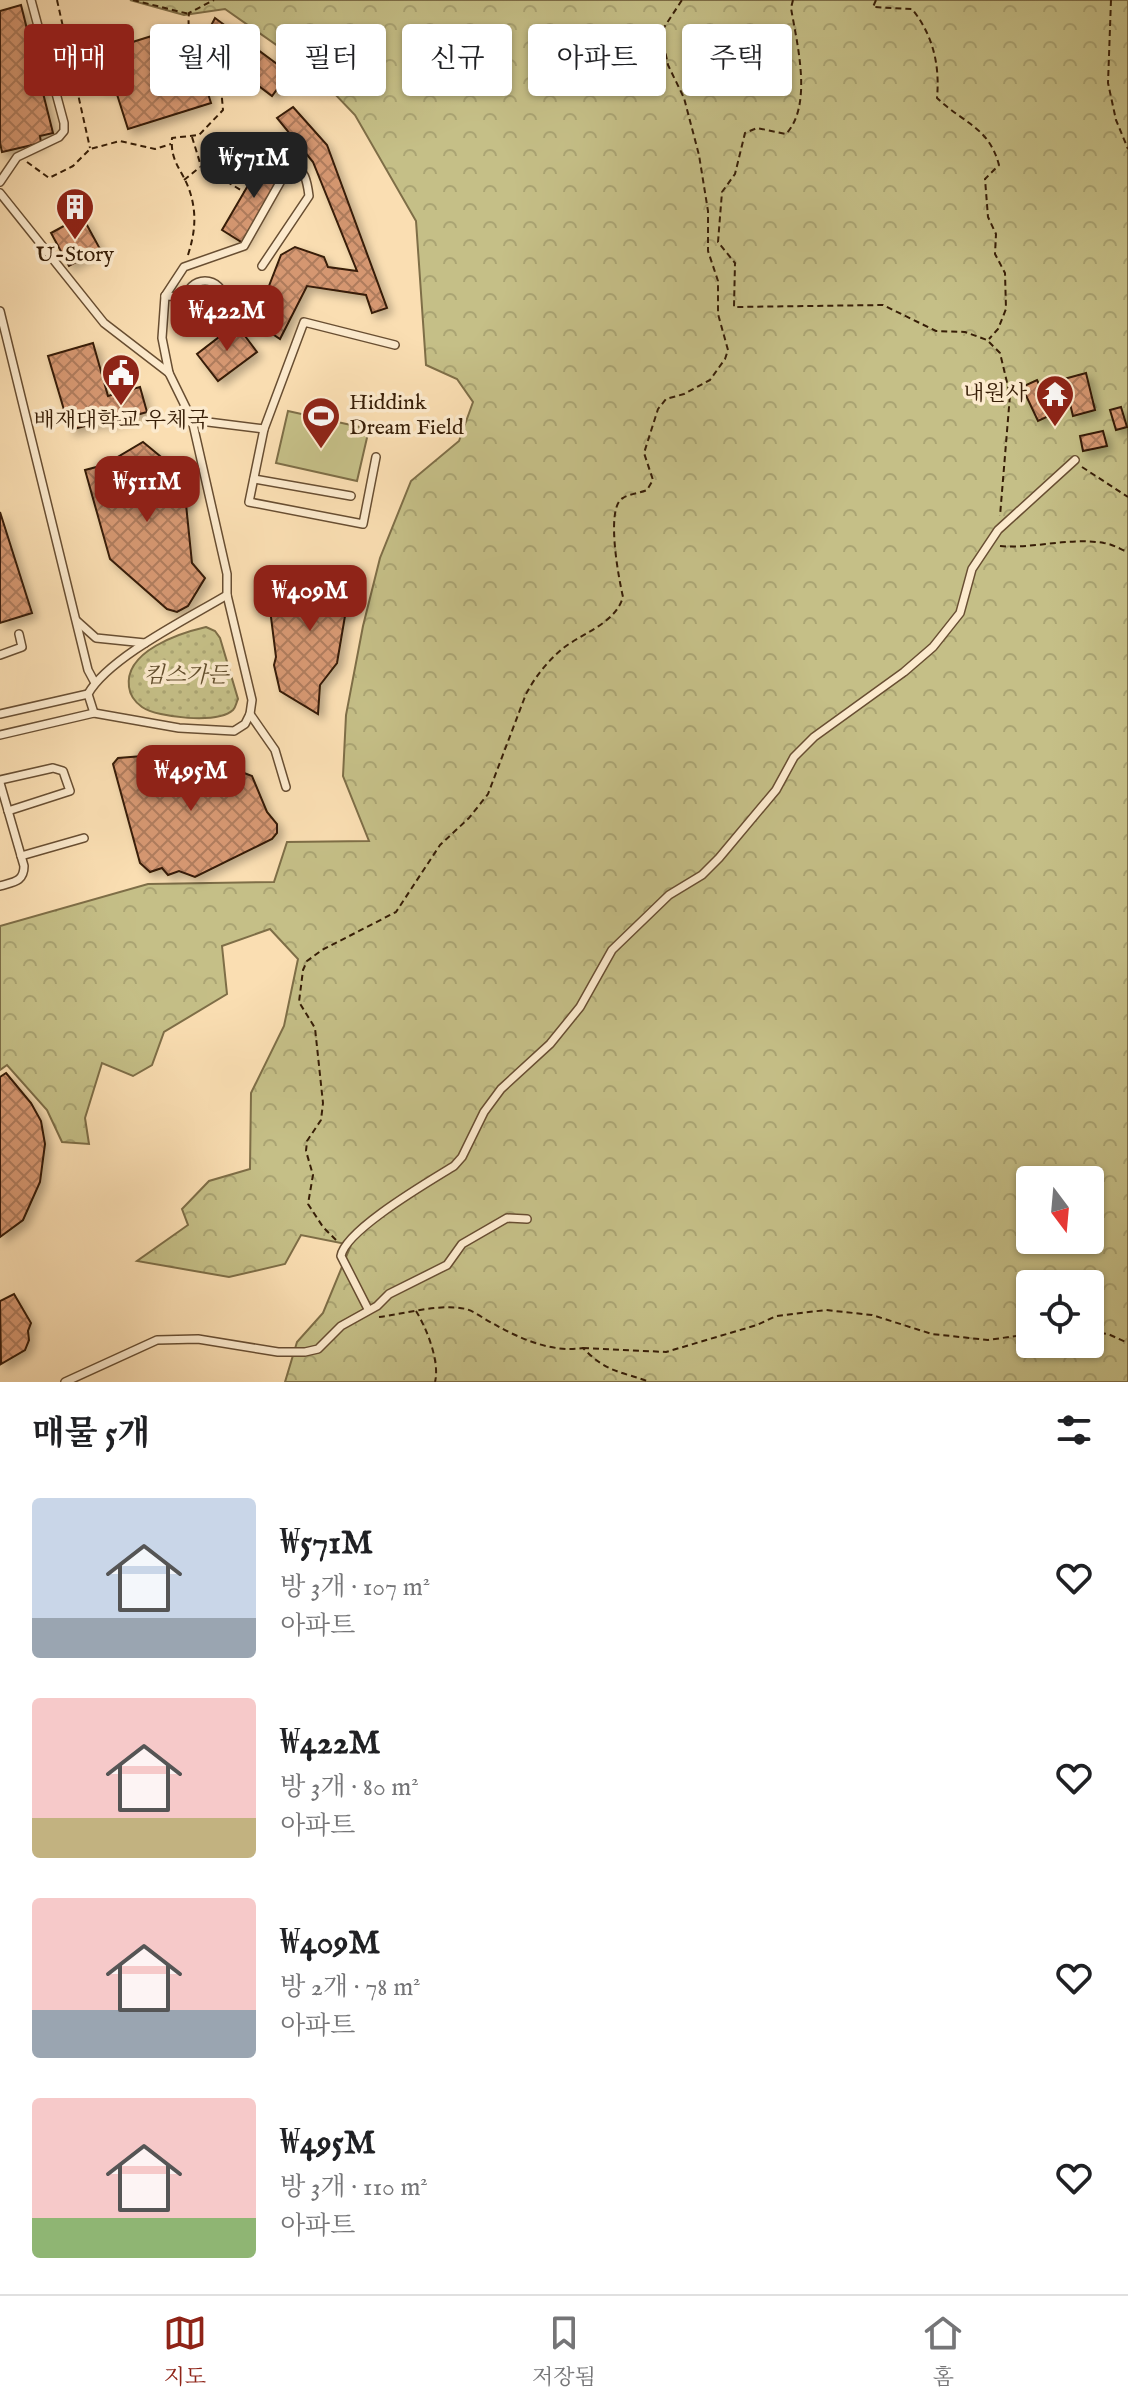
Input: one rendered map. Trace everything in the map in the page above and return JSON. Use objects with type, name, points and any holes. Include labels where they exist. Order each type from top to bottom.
[{"type":"lane","points":[[0,182],[19,156],[59,137],[64,131],[31,0]]},
{"type":"lane","points":[[0,735],[94,713],[179,728],[234,731],[245,724],[252,700],[227,595],[227,574],[192,420],[169,373],[162,338],[165,296],[184,267],[244,246],[291,163],[301,168],[309,196],[262,266]]},
{"type":"lane","points":[[0,193],[104,323],[169,373]]},
{"type":"lane","points":[[210,282],[216,284],[223,294],[223,306],[216,316],[204,319],[189,309],[187,297],[192,286],[210,282]]},
{"type":"lane","points":[[165,296],[187,297]]},
{"type":"lane","points":[[0,311],[74,619],[88,670],[95,683]]},
{"type":"lane","points":[[376,457],[363,524],[249,502],[264,429],[304,322],[395,345]]},
{"type":"lane","points":[[192,420],[264,429]]},
{"type":"lane","points":[[368,1309],[350,1277],[341,1251],[356,1231],[454,1166],[462,1157],[484,1112],[501,1089],[550,1044],[580,1007],[612,950],[669,895],[702,875],[719,858],[776,790],[794,757],[814,737],[904,672],[933,647],[960,613],[972,569],[998,530],[1075,460]]},
{"type":"lane","points":[[254,479],[351,496]]},
{"type":"lane","points":[[0,714],[88,694],[95,683],[147,643],[227,595]]},
{"type":"lane","points":[[74,619],[96,638],[120,643],[147,643]]},
{"type":"lane","points":[[0,655],[22,647],[19,634]]},
{"type":"lane","points":[[88,694],[94,713]]},
{"type":"lane","points":[[250,714],[275,750],[286,787]]},
{"type":"lane","points":[[0,886],[19,881],[24,874],[0,781],[53,768],[63,771],[70,791],[8,811]]},
{"type":"lane","points":[[21,856],[84,838]]},
{"type":"lane","points":[[65,1382],[157,1340],[185,1338],[278,1352],[318,1349],[341,1326],[377,1306],[389,1294],[447,1265],[462,1244],[507,1218],[527,1219]]},
{"type":"path","points":[[57,0],[90,149]]},
{"type":"path","points":[[133,0],[189,14]]},
{"type":"path","points":[[184,267],[196,230],[190,192],[171,155],[172,138],[199,135],[223,110],[219,65],[200,53],[188,29],[189,13],[214,0]]},
{"type":"path","points":[[341,1251],[336,1239],[323,1227],[308,1204],[313,1175],[306,1151],[307,1141],[321,1120],[323,1103],[315,1028],[299,1002],[303,970],[307,961],[322,950],[396,912],[440,845],[469,818],[488,794],[534,680],[561,650],[613,616],[620,608],[623,597],[613,527],[619,501],[647,490],[653,480],[644,453],[658,409],[666,399],[684,394],[710,380],[728,350],[718,314],[718,281],[708,251],[708,211],[699,155],[684,98],[668,65],[661,32],[682,0]]},
{"type":"path","points":[[793,0],[791,8],[803,79],[793,126],[786,134],[757,128],[745,133],[735,174],[722,192],[718,242],[735,263],[734,307],[883,305],[936,331],[965,332],[987,340],[1000,353],[1010,395],[998,530],[1000,546],[1023,547],[1064,541],[1105,543],[1128,552]]},
{"type":"path","points":[[876,0],[873,7],[912,9],[925,25],[939,78],[937,98],[983,133],[994,147],[999,165],[985,179],[988,217],[996,234],[995,254],[1005,273],[1006,309],[998,329],[987,340]]},
{"type":"path","points":[[1111,0],[1108,83],[1116,120],[1128,149]]},
{"type":"path","points":[[192,136],[201,166],[244,192]]},
{"type":"path","points":[[19,156],[49,178],[73,166],[90,149],[120,141],[155,149],[172,144]]},
{"type":"path","points":[[184,180],[201,166]]},
{"type":"path","points":[[1075,460],[1089,473],[1128,497]]},
{"type":"path","points":[[359,1314],[370,1319],[416,1310],[466,1309],[547,1347],[569,1351],[583,1348],[666,1352],[757,1325],[776,1316],[826,1310],[872,1315],[932,1334],[988,1340],[1016,1336]]},
{"type":"path","points":[[416,1310],[438,1372],[435,1382]]},
{"type":"path","points":[[1104,1334],[1128,1343]]},
{"type":"path","points":[[583,1348],[598,1364],[650,1382]]},
{"type":"green space","points":[[130,0],[1128,0],[1128,1382],[285,1382],[297,1342],[323,1313],[351,1245],[301,1235],[285,1264],[229,1277],[137,1261],[188,1225],[182,1209],[209,1181],[250,1169],[251,1093],[284,1026],[298,959],[270,929],[222,946],[227,994],[164,1032],[152,1065],[133,1076],[102,1063],[85,1118],[89,1144],[62,1142],[47,1110],[7,1065],[0,1070],[0,926],[148,884],[274,882],[287,842],[369,841],[343,776],[346,715],[363,626],[380,558],[411,481],[459,441],[473,402],[457,379],[426,365],[416,221],[355,115],[337,96],[386,96],[386,24],[276,24],[276,45],[260,34],[260,24],[246,24],[225,9],[184,15]]},
{"type":"green space","name":"Hiddink Dream Field","points":[[288,411],[369,429],[357,481],[276,463]]},
{"type":"green space","name":"킴스가든","points":[[206,627],[215,631],[220,638],[238,699],[233,710],[215,717],[188,718],[161,714],[139,705],[129,687],[135,663],[169,639]]},
{"type":"building","points":[[21,5],[26,24],[24,96],[44,96],[53,133],[40,136],[41,143],[2,152],[0,143],[0,11]]},
{"type":"building","points":[[150,37],[150,96],[209,96],[211,103],[128,129],[118,96],[134,96],[134,42]]},
{"type":"building","points":[[260,51],[276,63],[276,91],[272,96],[260,87]]},
{"type":"building","points":[[293,107],[327,145],[387,308],[372,313],[366,295],[307,286],[280,339],[255,322],[281,255],[295,247],[324,257],[328,267],[357,271],[313,162],[277,118]]},
{"type":"building","points":[[264,158],[286,170],[243,243],[222,230]]},
{"type":"building","name":"U-Story","points":[[82,216],[100,249],[69,266],[51,233]]},
{"type":"building","points":[[236,324],[257,352],[218,381],[197,354]]},
{"type":"building","points":[[93,343],[108,396],[140,387],[147,412],[70,430],[48,356]]},
{"type":"building","points":[[1086,373],[1095,410],[1073,416],[1064,379]]},
{"type":"building","points":[[1037,380],[1053,414],[1038,421],[1022,387]]},
{"type":"building","points":[[1121,407],[1127,427],[1116,430],[1110,410]]},
{"type":"building","points":[[1103,431],[1107,446],[1083,451],[1080,436]]},
{"type":"building","points":[[143,442],[183,475],[192,563],[205,578],[188,606],[177,612],[167,609],[110,559],[85,470],[104,465]]},
{"type":"building","points":[[0,512],[32,613],[0,623]]},
{"type":"building","points":[[353,569],[337,663],[320,685],[318,714],[280,691],[274,665],[276,657],[270,609],[309,571]]},
{"type":"building","points":[[156,755],[216,762],[252,776],[267,812],[277,824],[277,833],[272,839],[195,877],[179,871],[168,875],[162,868],[150,872],[140,863],[113,764],[118,758]]},
{"type":"building","points":[[6,1073],[31,1103],[41,1121],[45,1144],[40,1182],[23,1220],[0,1237],[0,1077]]},
{"type":"building","points":[[14,1294],[31,1323],[29,1340],[25,1350],[1,1364],[0,1301]]},
{"type":"place","name":"U-Story","points":[[75,241]]},
{"type":"place","name":"배재대학교 우체국","points":[[121,407]]},
{"type":"place","name":"내원사","points":[[1055,428]]},
{"type":"place","name":"Hiddink Dream Field","points":[[321,450]]}]
